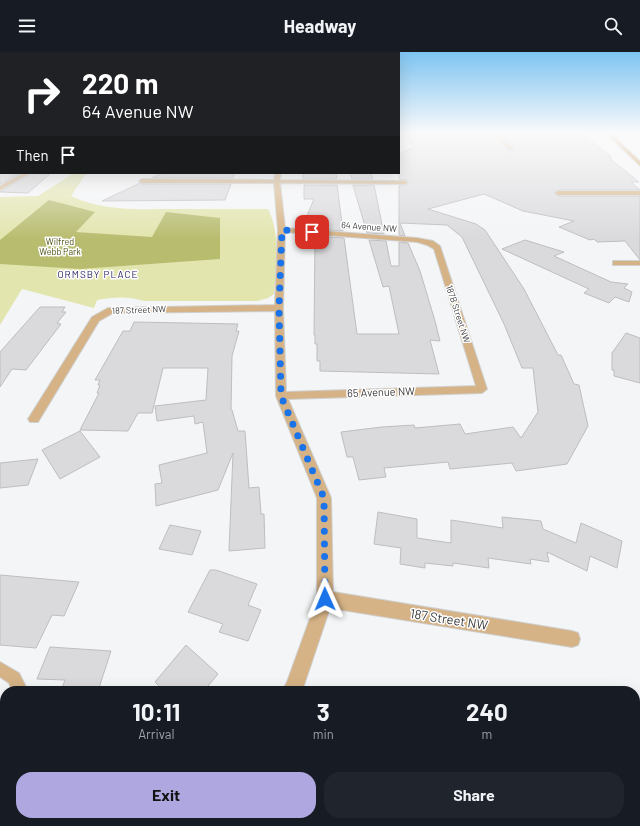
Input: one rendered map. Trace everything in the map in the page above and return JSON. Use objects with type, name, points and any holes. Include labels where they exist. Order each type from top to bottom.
[{"type":"street","points":[[278,174],[277,182],[282,230],[279,308],[281,396],[324,498],[325,599],[295,686]]},
{"type":"street","points":[[142,182],[405,182]]},
{"type":"street","points":[[558,193],[640,193]]},
{"type":"street","name":"64 Avenue NW","points":[[282,230],[416,240],[430,243]]},
{"type":"street","name":"187B Street NW","points":[[430,243],[437,248],[482,389]]},
{"type":"street","points":[[616,263],[640,263]]},
{"type":"street","name":"187 Street NW","points":[[34,419],[95,319],[110,310],[279,308]]},
{"type":"street","name":"65 Avenue NW","points":[[281,396],[482,389]]},
{"type":"street","name":"187 Street NW","points":[[325,599],[572,639]]},
{"type":"lane","points":[[0,188],[26,174]]},
{"type":"lane","points":[[0,669],[14,678],[18,686]]},
{"type":"green space","name":"Wilfred Webb Park","points":[[72,174],[87,174],[71,196],[97,205],[136,209],[268,209],[275,229],[277,250],[274,294],[268,298],[257,301],[144,301],[132,298],[115,298],[97,300],[94,308],[22,289],[0,325],[0,197],[38,196]]},
{"type":"green space","points":[[49,200],[95,212],[76,232],[152,237],[166,212],[220,218],[220,259],[80,269],[0,264],[0,240]]},
{"type":"building","points":[[400,168],[622,168],[639,182],[631,182],[640,190],[558,190],[554,193],[558,196],[640,196],[640,260],[625,241],[597,242],[594,239],[590,240],[559,227],[574,221],[523,211],[484,194],[428,209],[476,224],[485,230],[524,289],[558,355],[561,355],[574,384],[579,385],[588,426],[567,464],[516,471],[512,463],[450,469],[448,462],[384,468],[386,477],[359,480],[353,457],[347,457],[341,432],[382,427],[414,425],[415,428],[460,424],[465,434],[513,427],[521,438],[538,412],[533,368],[522,368],[504,324],[462,237],[447,225],[400,223],[405,236],[399,235],[399,185],[406,185],[408,183],[407,180],[399,179]]},
{"type":"building","points":[[0,174],[19,174],[0,184]]},
{"type":"building","points":[[29,174],[50,174],[28,193],[0,192]]},
{"type":"building","points":[[160,174],[235,174],[233,178],[152,178]]},
{"type":"building","points":[[303,174],[336,174],[337,179],[303,179]]},
{"type":"building","points":[[350,174],[371,174],[373,179],[352,179]]},
{"type":"building","points":[[140,183],[231,184],[225,200],[102,201]]},
{"type":"building","points":[[304,185],[337,185],[343,231],[315,229],[315,219],[306,218],[314,199],[304,199]]},
{"type":"building","points":[[353,185],[374,185],[384,234],[367,233]]},
{"type":"building","points":[[315,236],[344,238],[357,334],[399,334],[389,286],[383,287],[369,240],[386,241],[391,266],[399,266],[399,242],[408,243],[420,271],[440,341],[430,340],[439,374],[320,371],[320,361],[317,361],[317,344],[315,344],[314,335]]},
{"type":"building","points":[[525,240],[564,252],[554,256],[611,282],[628,284],[624,288],[632,292],[629,302],[615,297],[609,303],[584,293],[589,289],[502,249]]},
{"type":"building","points":[[40,307],[65,307],[62,312],[66,312],[57,323],[61,324],[26,370],[12,369],[0,387],[0,352]]},
{"type":"building","points":[[134,322],[238,324],[236,331],[239,331],[232,356],[231,410],[238,431],[245,431],[249,488],[259,487],[261,514],[264,514],[265,548],[229,551],[233,453],[218,490],[156,506],[155,484],[162,483],[159,465],[207,453],[203,422],[195,424],[194,416],[157,421],[155,406],[206,400],[208,368],[163,368],[152,413],[138,413],[128,431],[80,430],[99,393],[97,393],[100,380],[95,380],[123,331],[130,331]]},
{"type":"building","points":[[626,333],[640,338],[640,383],[614,376],[614,370],[612,370],[612,353]]},
{"type":"building","points":[[80,431],[100,457],[60,479],[42,450]]},
{"type":"building","points":[[38,459],[28,485],[0,488],[0,463]]},
{"type":"building","points":[[378,512],[417,519],[417,538],[451,543],[451,520],[503,528],[502,517],[541,521],[543,529],[576,543],[581,523],[622,541],[617,568],[590,556],[587,571],[547,552],[549,562],[530,559],[531,564],[488,558],[489,568],[453,563],[453,566],[425,563],[425,568],[400,564],[401,548],[374,544]]},
{"type":"building","points":[[170,525],[201,531],[192,555],[159,549]]},
{"type":"building","points":[[210,570],[216,570],[257,584],[248,605],[261,610],[248,641],[219,632],[223,624],[188,612]]},
{"type":"building","points":[[0,575],[79,582],[64,616],[52,615],[36,648],[0,645]]},
{"type":"building","points":[[186,645],[218,674],[208,686],[159,686],[155,682]]},
{"type":"building","points":[[50,647],[111,651],[100,686],[63,686],[65,680],[37,679]]},
{"type":"district","name":"ORMSBY PLACE","points":[[98,274]]},
{"type":"route","points":[[312,232],[282,230],[279,308],[281,396],[324,498],[325,599]]}]
